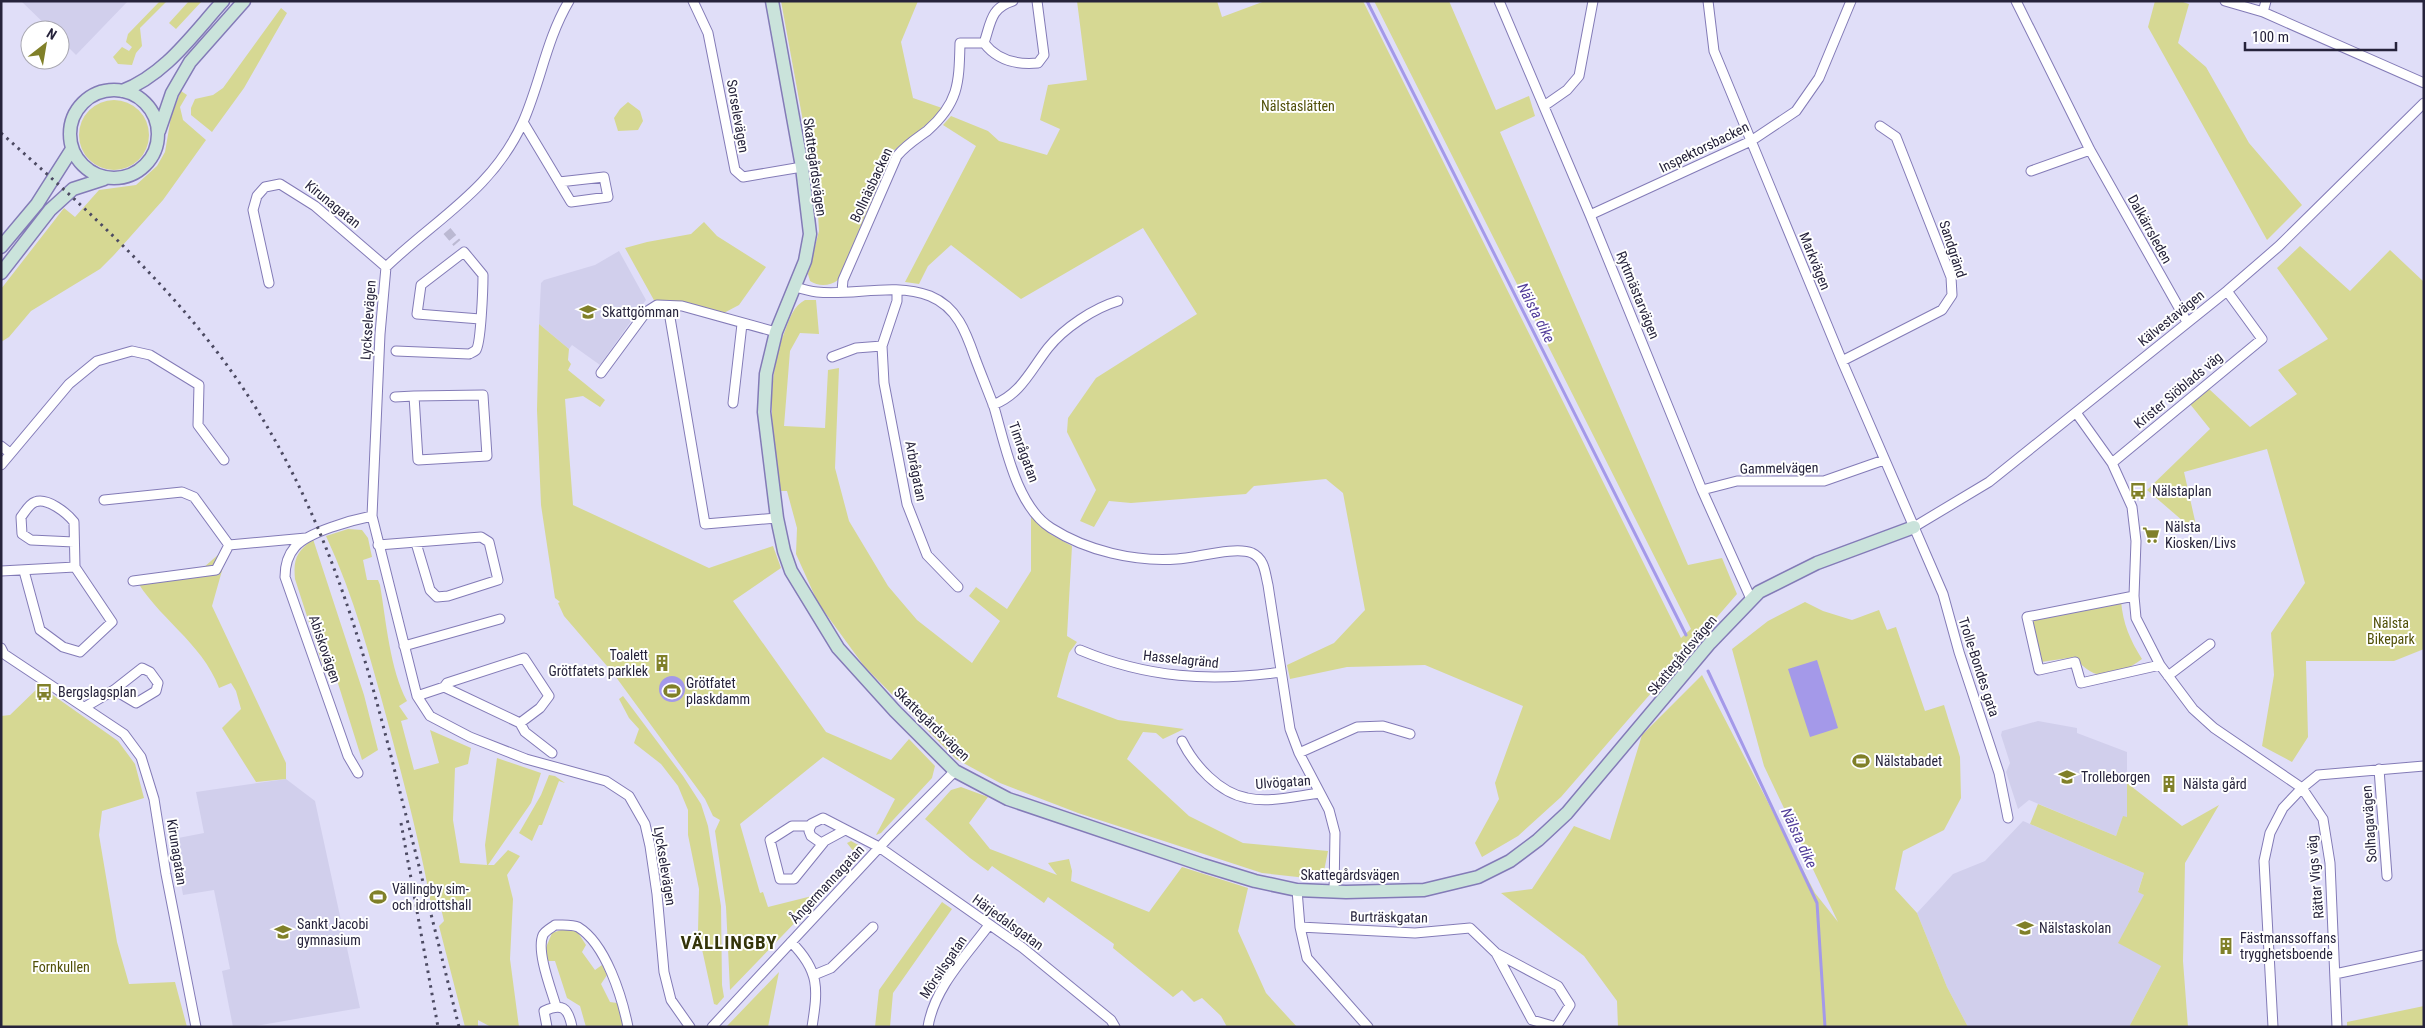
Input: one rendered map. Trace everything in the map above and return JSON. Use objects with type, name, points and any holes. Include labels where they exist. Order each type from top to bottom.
[{"type":"street","points":[[104,179],[85,167],[72,149],[70,127],[79,108],[102,91],[122,91],[148,79],[174,55],[223,1]]},
{"type":"street","points":[[1,273],[50,210],[73,189],[104,179],[124,177],[141,168],[152,158],[172,93],[190,62],[244,1]]},
{"type":"street","name":"Lyckselevägen","points":[[569,1],[556,24],[523,122],[503,155],[478,187],[441,222],[386,267],[380,334],[372,516],[417,696],[430,716],[470,737],[526,759],[606,781],[629,796],[645,824],[657,894],[664,972],[671,1000],[690,1027]]},
{"type":"street","name":"Sorselevägen","points":[[693,1],[708,33],[735,170],[743,177],[802,167]]},
{"type":"street","name":"Skattegårdsvägen","points":[[772,1],[802,167],[810,234],[804,261],[795,287],[776,332],[766,374],[764,412],[777,518],[784,551],[791,571],[838,648],[895,711],[955,771],[1008,800],[1212,868],[1297,890],[1334,892],[1424,890],[1478,877],[1510,861],[1538,840],[1567,813],[1636,734],[1710,643],[1751,599],[1769,586],[1817,563],[1914,527]]},
{"type":"street","points":[[1013,1],[1002,5],[994,12],[984,43],[991,52],[1002,59],[1026,64],[1038,63],[1044,55],[1037,1]]},
{"type":"street","name":"Ryttmästarvägen","points":[[1499,1],[1590,216],[1702,490],[1751,599]]},
{"type":"street","points":[[1544,106],[1567,90],[1580,76],[1593,1]]},
{"type":"street","name":"Markvägen","points":[[1708,1],[1714,51],[1842,361],[1914,527]]},
{"type":"street","name":"Inspektorsbacken","points":[[1590,216],[1751,142],[1796,111],[1819,78],[1851,1]]},
{"type":"street","name":"Dalkärrsleden","points":[[2016,1],[2090,150],[2187,322]]},
{"type":"street","points":[[2225,1],[2263,12],[2424,83]]},
{"type":"street","points":[[2263,12],[2266,1]]},
{"type":"street","name":"Bollnäsbacken","points":[[842,291],[843,280],[897,156],[906,145],[926,132],[949,109],[960,70],[960,43],[984,43]]},
{"type":"street","points":[[122,91],[146,103],[155,116],[159,131]]},
{"type":"street","name":"Kälvestavägen","points":[[1914,527],[1989,482],[2076,414],[2226,291],[2279,246],[2424,103]]},
{"type":"street","points":[[523,122],[559,182],[571,202],[608,197],[604,177],[559,182]]},
{"type":"street","name":"Sandgränd","points":[[1842,361],[1942,310],[1952,295],[1951,277],[1896,137],[1880,126]]},
{"type":"street","points":[[1,247],[37,204],[72,149]]},
{"type":"street","points":[[2031,171],[2090,150]]},
{"type":"street","name":"Kirunagatan","points":[[269,283],[253,210],[257,196],[265,187],[280,184],[315,206],[386,267]]},
{"type":"street","points":[[396,351],[469,354],[476,350],[479,344],[483,275],[464,252],[421,284],[417,314],[480,319]]},
{"type":"street","name":"Timrågatan","points":[[795,287],[818,292],[897,290],[930,296],[949,308],[963,326],[993,405],[1015,478],[1036,514],[1048,526],[1065,537],[1122,557],[1177,559],[1243,550],[1256,555],[1263,563],[1268,585],[1290,729],[1299,754],[1329,810],[1335,833],[1334,892]]},
{"type":"street","name":"Arbrågatan","points":[[897,290],[897,301],[882,346],[884,383],[907,504],[927,555],[958,587]]},
{"type":"street","name":"Krister Siöblads väg","points":[[2112,463],[2262,339],[2226,291]]},
{"type":"street","points":[[993,405],[1014,394],[1049,346],[1066,331],[1106,305],[1118,301]]},
{"type":"street","points":[[601,373],[646,312],[657,306],[682,306],[776,332]]},
{"type":"street","points":[[668,306],[705,524],[777,518]]},
{"type":"street","points":[[733,403],[742,324]]},
{"type":"street","points":[[832,357],[856,348],[882,346]]},
{"type":"street","points":[[1,465],[79,374],[97,362],[132,351],[150,356],[199,385],[198,425],[224,460]]},
{"type":"street","points":[[395,397],[414,396],[483,395],[487,456],[418,460],[414,396]]},
{"type":"street","name":"Rättar Vigs väg","points":[[2076,414],[2112,463],[2132,507],[2136,540],[2134,596],[2136,618],[2160,665],[2193,709],[2214,728],[2302,788],[2323,819],[2330,863],[2337,1027]]},
{"type":"street","points":[[1,446],[10,453]]},
{"type":"street","name":"Gammelvägen","points":[[1702,490],[1737,481],[1824,481],[1884,460]]},
{"type":"street","points":[[104,500],[182,492],[194,497],[229,545],[216,570],[133,581]]},
{"type":"street","points":[[24,571],[40,630],[63,647],[80,652],[112,622],[75,567],[74,542],[76,530],[74,522],[70,516],[47,502],[40,500],[33,502],[21,516],[22,534],[31,540],[74,542]]},
{"type":"street","name":"Abiskovägen","points":[[358,773],[348,756],[285,577],[288,557],[296,546],[308,538],[354,520],[372,516]]},
{"type":"street","name":"Trolle-Bondes gata","points":[[1914,527],[1943,594],[1959,652],[1999,773],[2008,818]]},
{"type":"street","points":[[378,545],[481,537],[489,542],[498,580],[448,596],[437,597],[430,590],[416,543]]},
{"type":"street","name":"Abiskovägen","points":[[229,545],[308,538]]},
{"type":"street","points":[[1,571],[75,567]]},
{"type":"street","points":[[2134,596],[2028,617],[2039,670],[2075,662],[2081,683],[2160,665]]},
{"type":"street","points":[[404,646],[500,619]]},
{"type":"street","points":[[2168,676],[2210,644]]},
{"type":"street","name":"Kirunagatan","points":[[1,648],[4,654],[124,734],[141,757],[148,775],[196,1027]]},
{"type":"street","name":"Hasselagränd","points":[[1080,650],[1122,665],[1150,672],[1191,677],[1238,678],[1281,672]]},
{"type":"street","points":[[444,688],[447,683],[524,658],[549,696],[540,708],[520,723]]},
{"type":"street","points":[[85,707],[114,690],[142,668],[150,672],[158,683],[156,691],[136,703],[114,690]]},
{"type":"street","points":[[417,696],[444,688],[520,723],[525,732],[552,753]]},
{"type":"street","points":[[1299,754],[1357,727],[1383,726],[1410,734]]},
{"type":"street","name":"Ulvögatan","points":[[1182,741],[1191,759],[1217,784],[1246,798],[1270,800],[1320,793]]},
{"type":"street","name":"Solhagavägen","points":[[2273,1027],[2264,862],[2270,833],[2283,808],[2302,788],[2318,776],[2424,766]]},
{"type":"street","name":"Solhagavägen","points":[[2379,769],[2387,876]]},
{"type":"street","name":"Ångermannagatan","points":[[712,1027],[879,847],[955,771]]},
{"type":"street","name":"Ångermannagatan","points":[[845,830],[824,842],[794,879],[780,879],[770,840],[792,826],[811,826],[822,818],[879,847]]},
{"type":"street","points":[[811,826],[809,830],[811,836],[821,843],[824,842]]},
{"type":"street","name":"Härjedalsgatan","points":[[879,847],[1023,948],[1111,1020],[1115,1027]]},
{"type":"street","points":[[1297,890],[1300,927],[1307,958],[1368,1027]]},
{"type":"street","points":[[556,1006],[544,964],[541,941],[544,933],[555,925],[576,926],[585,933],[604,958],[623,1002],[628,1027]]},
{"type":"street","name":"Mörsilsgatan","points":[[928,1027],[930,1012],[939,993],[989,925]]},
{"type":"street","points":[[814,975],[831,968],[874,927]]},
{"type":"street","name":"Burträskgatan","points":[[1300,927],[1415,933],[1470,928],[1496,953],[1558,986],[1570,1005],[1556,1027],[1532,1020],[1496,953]]},
{"type":"street","points":[[791,942],[803,954],[814,975],[818,993],[812,1027]]},
{"type":"street","points":[[2335,974],[2424,955]]},
{"type":"street","points":[[547,1027],[544,1011],[556,1006],[562,1008],[570,1015],[572,1027]]},
{"type":"shaded area","points":[[21,1],[128,1],[76,55],[70,49],[70,20],[41,20]]},
{"type":"shaded area","name":"Skattgömman","points":[[619,251],[646,300],[600,365],[572,345],[569,349],[539,324],[541,283],[544,280],[595,265]]},
{"type":"shaded area","points":[[1817,660],[1838,728],[1810,737],[1788,669]]},
{"type":"shaded area","name":"Grötfatet plaskdamm","points":[[672,676],[681,680],[685,689],[681,698],[672,702],[663,698],[659,689],[663,680]]},
{"type":"shaded area","name":"Trolleborgen","points":[[2038,721],[2077,728],[2077,733],[2127,752],[2127,818],[2123,817],[2116,836],[2029,800],[2018,809],[2006,772],[2010,763],[2001,735],[2002,731]]},
{"type":"shaded area","name":"Sankt Jacobi gymnasium","points":[[286,779],[315,801],[360,1008],[249,1027],[233,1027],[222,971],[230,969],[214,890],[183,895],[173,839],[204,833],[196,792]]},
{"type":"shaded area","name":"Nälstaskolan","points":[[2023,821],[2144,873],[2138,891],[2144,895],[2161,966],[2129,1027],[1968,1027],[1947,987],[1917,913],[1953,874],[1985,861]]},
{"type":"green space","points":[[160,1],[167,1],[140,28],[142,46],[136,53],[132,65],[118,64],[113,57],[122,47],[129,51],[132,47],[126,42],[128,34]]},
{"type":"green space","points":[[189,1],[202,1],[176,29],[169,23]]},
{"type":"green space","points":[[781,1],[918,1],[901,42],[913,98],[942,108],[936,117],[893,151],[838,280],[828,285],[813,283],[810,281],[808,274],[819,231],[817,198]]},
{"type":"green space","name":"Nälstaslätten","points":[[1077,1],[1217,1],[1222,17],[1265,1],[1363,1],[1681,638],[1691,629],[1374,1],[1449,1],[1496,110],[1529,96],[1535,116],[1500,132],[1688,565],[1722,558],[1737,594],[1561,797],[1518,836],[1482,857],[1475,843],[1499,799],[1495,783],[1523,706],[1425,665],[1347,667],[1290,679],[1287,665],[1334,643],[1365,610],[1343,493],[1326,479],[1254,486],[1246,494],[1131,503],[1109,501],[1094,527],[1080,521],[1096,490],[1067,432],[1068,418],[1096,378],[1197,314],[1143,228],[1021,299],[951,245],[928,266],[919,284],[905,282],[976,146],[943,125],[951,116],[988,131],[999,141],[1047,155],[1060,129],[1040,120],[1048,85],[1087,80]]},
{"type":"green space","points":[[2155,1],[2180,1],[2189,4],[2178,43],[2206,67],[2249,143],[2302,205],[2267,240],[2148,27]]},
{"type":"green space","points":[[281,8],[287,13],[244,88],[212,132],[191,115],[191,108],[195,99],[213,95],[223,88]]},
{"type":"green space","points":[[181,91],[187,95],[180,107],[183,120],[206,140],[163,200],[100,269],[31,311],[9,337],[1,342],[1,289],[64,208],[75,217],[99,190],[136,185],[157,166],[165,152],[171,117]]},
{"type":"green space","points":[[107,100],[121,100],[134,106],[143,115],[149,128],[147,148],[139,160],[121,170],[107,170],[94,164],[85,155],[79,142],[79,128],[85,115],[94,106]]},
{"type":"green space","points":[[628,102],[640,111],[643,121],[638,130],[618,131],[614,118]]},
{"type":"green space","points":[[704,222],[717,236],[766,267],[739,305],[720,315],[655,302],[625,248],[691,234]]},
{"type":"green space","name":"Nälsta Bikepark","points":[[2300,246],[2350,291],[2390,250],[2424,282],[2424,649],[2394,661],[2306,661],[2308,737],[2292,762],[2262,746],[2274,675],[2271,633],[2305,583],[2267,449],[2184,472],[2198,534],[2147,490],[2210,429],[2190,404],[2209,389],[2250,427],[2297,394],[2278,370],[2328,339],[2277,268]]},
{"type":"green space","points":[[805,300],[816,300],[819,334],[800,333],[790,351],[784,426],[825,428],[828,370],[839,368],[835,468],[849,521],[888,586],[917,620],[972,663],[1000,621],[969,596],[976,587],[1007,609],[1031,571],[1031,515],[1050,534],[1072,546],[1067,636],[1077,642],[1069,653],[1057,697],[1118,720],[1184,729],[1163,739],[1156,733],[1143,732],[1127,759],[1189,816],[1243,843],[1328,851],[1323,876],[1316,879],[1262,873],[1078,813],[1000,783],[956,759],[864,666],[818,603],[796,554],[797,528],[787,491],[781,491],[773,429],[772,389],[779,348],[789,320],[795,309]]},
{"type":"green space","points":[[539,324],[569,349],[568,360],[571,364],[568,370],[605,400],[600,407],[583,396],[565,399],[573,505],[709,568],[773,546],[781,568],[733,601],[826,732],[891,760],[909,739],[935,766],[932,778],[881,833],[876,835],[895,799],[823,757],[740,824],[760,893],[763,892],[768,907],[812,896],[854,852],[847,843],[851,841],[862,847],[862,853],[730,990],[726,907],[715,831],[720,820],[713,816],[705,799],[613,673],[564,616],[558,603],[560,602],[555,598],[541,505],[537,410]]},
{"type":"green space","points":[[348,529],[362,530],[368,538],[372,557],[363,560],[367,580],[378,580],[380,585],[396,675],[407,701],[399,706],[408,719],[401,721],[414,770],[439,763],[430,730],[471,748],[468,764],[455,768],[453,820],[460,863],[487,865],[485,845],[497,758],[541,773],[531,803],[488,865],[494,865],[508,850],[520,856],[507,875],[513,899],[510,959],[519,1027],[491,1027],[478,1020],[478,1027],[465,1027],[439,926],[444,921],[440,904],[431,904],[411,813],[375,676],[345,582],[326,536]]},
{"type":"green space","points":[[313,539],[364,695],[378,750],[362,760],[336,677],[325,672],[295,579],[297,556]]},
{"type":"green space","points":[[219,554],[225,560],[212,606],[286,763],[286,779],[256,782],[222,728],[241,709],[236,691],[231,683],[219,688],[202,657],[143,591],[134,576],[165,574],[203,568]]},
{"type":"green space","points":[[2121,601],[2123,617],[2128,631],[2142,659],[2124,670],[2107,675],[2091,672],[2075,657],[2041,662],[2031,620]]},
{"type":"green space","points":[[1805,602],[1823,611],[1852,620],[1879,610],[1887,630],[1896,627],[1925,711],[1944,705],[1960,757],[1961,798],[1944,830],[1903,851],[1895,889],[1917,913],[1947,987],[1968,1027],[1618,1027],[1617,1001],[1584,956],[1501,893],[1532,889],[1574,826],[1610,840],[1642,735],[1702,675],[1815,893],[1838,922],[1764,766],[1732,649],[1768,621]]},
{"type":"green space","name":"Fornkullen","points":[[40,686],[118,741],[135,764],[144,798],[102,811],[99,835],[117,942],[129,984],[175,982],[187,1027],[1,1027],[1,716],[10,715]]},
{"type":"green space","points":[[623,696],[683,776],[701,804],[708,826],[721,906],[722,985],[724,997],[717,1005],[714,1004],[698,931],[699,889],[688,835],[688,810],[678,786],[661,764],[634,743],[639,729],[629,718],[619,699]]},
{"type":"green space","points":[[549,775],[555,776],[565,783],[559,781],[542,825],[539,825],[532,841],[519,833],[541,795]]},
{"type":"green space","points":[[2127,783],[2182,826],[2219,805],[2185,863],[2183,961],[2188,1027],[2129,1027],[2161,966],[2118,943],[2144,895],[2138,892],[2144,873],[2030,824],[2038,804],[2116,836],[2123,816],[2127,817]]},
{"type":"green space","points":[[961,787],[988,797],[969,823],[990,849],[1057,875],[1048,863],[1069,859],[1072,871],[1071,881],[1149,912],[1182,867],[1248,888],[1238,931],[1266,993],[1297,1027],[1227,1027],[1221,1016],[1202,998],[1194,1002],[1182,990],[1173,997],[1113,948],[1114,944],[1048,897],[1044,903],[992,866],[988,871],[925,819],[951,790]]},
{"type":"green space","points":[[942,902],[952,909],[893,993],[890,1027],[875,1027],[879,990]]},
{"type":"green space","points":[[567,928],[577,931],[586,945],[582,952],[595,970],[602,965],[607,975],[601,984],[610,1002],[617,1003],[624,1027],[586,1027],[580,1006],[567,998],[555,961],[547,961],[545,950],[552,933]]},
{"type":"green space","points":[[779,972],[768,1027],[726,1027]]},
{"type":"green space","points":[[2424,1006],[2424,1027],[2347,1027],[2347,1022]]},
{"type":"waterway","name":"Nälsta dike","points":[[1367,1],[1686,635]]},
{"type":"waterway","name":"Nälsta dike","points":[[1708,671],[1817,903],[1825,1027]]},
{"type":"tunnel","points":[[447,231],[457,243]]},
{"type":"railway","points":[[1,133],[110,233],[178,304],[238,381],[265,423],[289,467],[311,512],[330,558],[362,651],[389,747],[459,1027]]},
{"type":"railway","points":[[401,823],[438,1027]]},
{"type":"place","name":"Skattgömman","points":[[588,312]]},
{"type":"place","name":"Nälstaplan","points":[[2138,491]]},
{"type":"place","name":"Nälsta Kiosken/Livs","points":[[2151,535]]},
{"type":"place","name":"Toalett Grötfatets parklek","points":[[662,663]]},
{"type":"place","name":"Grötfatet plaskdamm","points":[[672,691]]},
{"type":"place","name":"Bergslagsplan","points":[[44,692]]},
{"type":"place","name":"Nälstabadet","points":[[1861,761]]},
{"type":"place","name":"Trolleborgen","points":[[2067,777]]},
{"type":"place","name":"Nälsta gård","points":[[2169,784]]},
{"type":"place","name":"Vällingby sim- och idrottshall","points":[[378,897]]},
{"type":"place","name":"Nälstaskolan","points":[[2025,928]]},
{"type":"place","name":"Sankt Jacobi gymnasium","points":[[283,932]]},
{"type":"place","name":"Fästmanssoffans trygghetsboende","points":[[2226,946]]},
{"type":"district","name":"VÄLLINGBY","points":[[729,942]]}]
